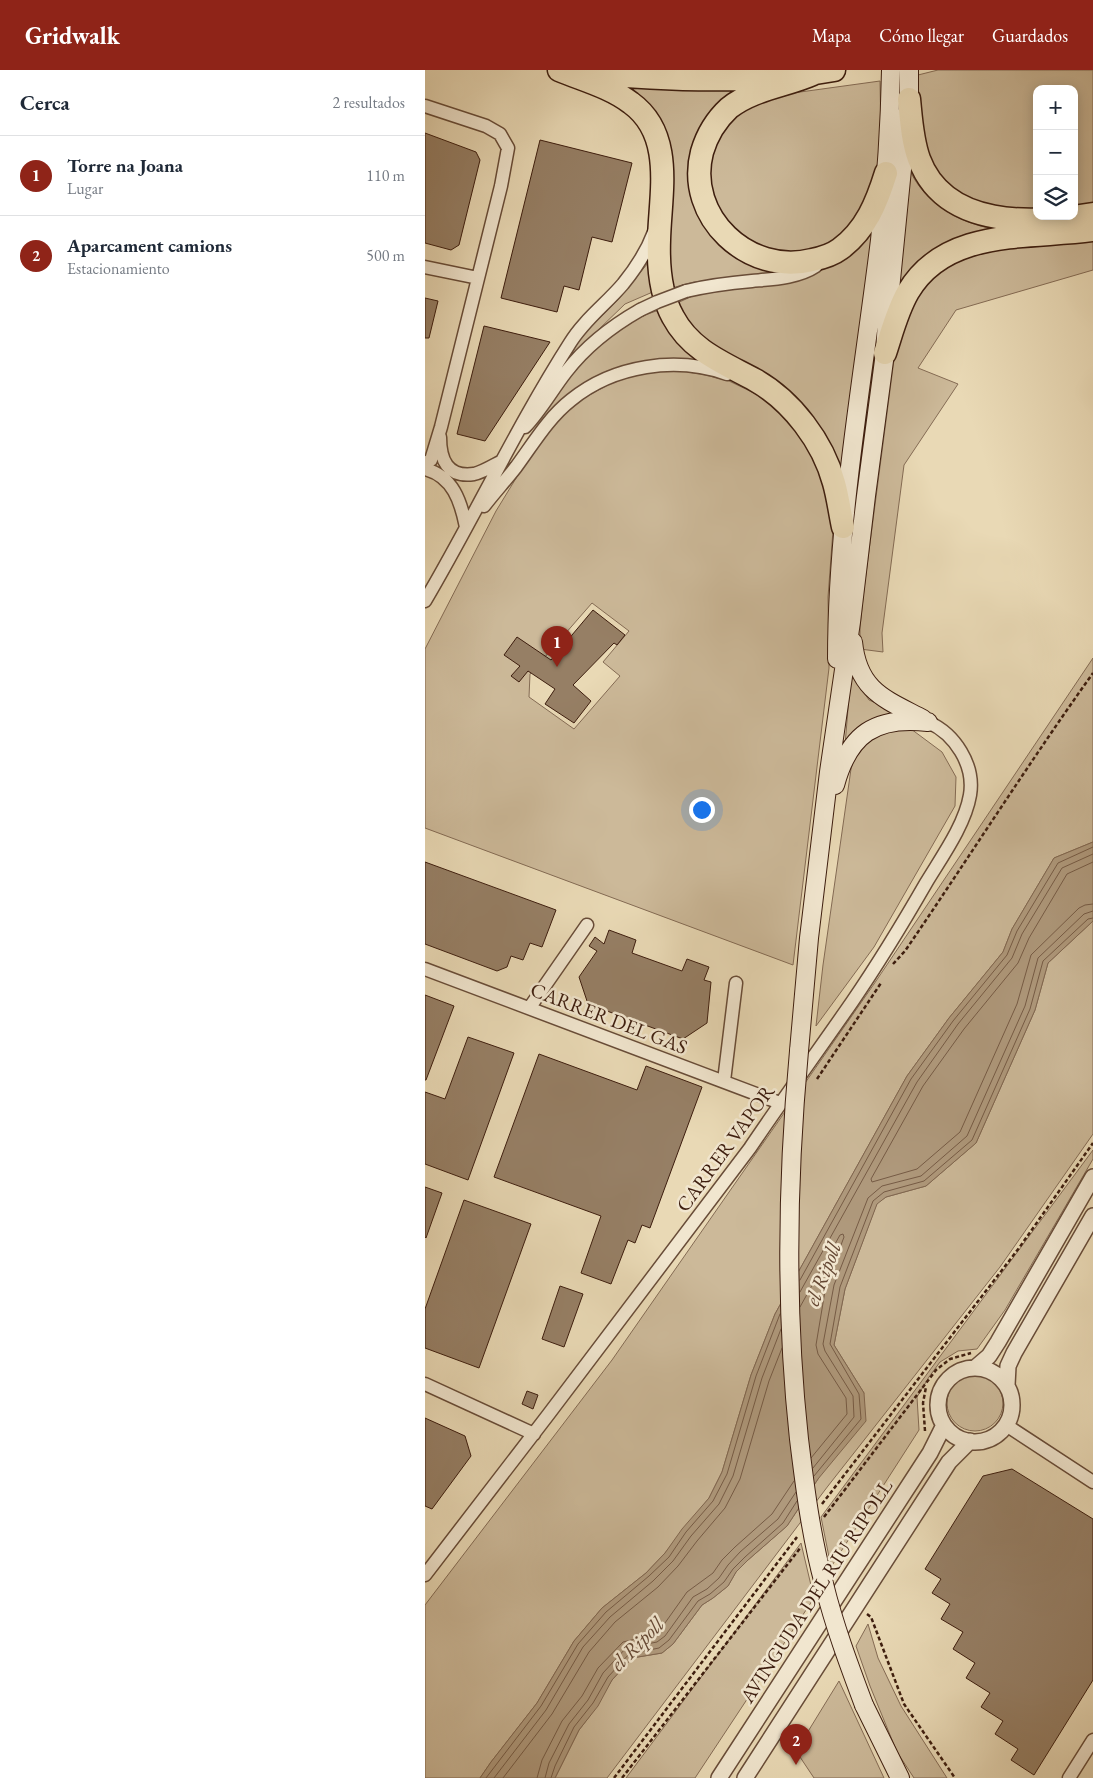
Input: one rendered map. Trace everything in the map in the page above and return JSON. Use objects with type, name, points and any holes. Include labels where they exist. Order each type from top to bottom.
[{"type":"highway","points":[[561,70],[602,74],[727,78],[823,72]]},
{"type":"highway","points":[[561,70],[622,97],[633,104],[645,117],[659,145],[663,174],[659,239],[660,272],[668,307],[688,338],[699,348],[757,381],[786,404],[807,429],[822,451],[835,483],[843,527]]},
{"type":"highway","points":[[823,72],[756,94],[729,108],[713,126],[701,158],[700,184],[706,209],[713,221],[732,242],[752,255],[775,261],[798,263],[824,257],[839,250],[854,236],[873,210],[886,173]]},
{"type":"highway","points":[[900,102],[913,135],[919,159],[929,180],[951,201],[965,209],[980,214],[1007,219],[1047,219],[1093,214]]},
{"type":"highway","points":[[885,353],[897,316],[910,290],[928,268],[939,259],[962,247],[990,240],[1093,230]]},
{"type":"main road","points":[[891,70],[900,102],[885,353],[851,622],[837,714],[803,994],[791,1161],[789,1286],[796,1412],[809,1514],[823,1583],[842,1648],[865,1705],[900,1778]]},
{"type":"main road","points":[[837,714],[837,621],[843,527],[880,239],[886,173],[900,102],[909,70]]},
{"type":"main road","points":[[851,622],[855,660],[868,685],[886,699],[928,722]]},
{"type":"main road","points":[[822,832],[843,763],[859,738],[887,722],[911,720],[928,722]]},
{"type":"street","points":[[425,106],[486,126],[500,134],[508,148],[501,186],[441,427],[431,460],[425,463]]},
{"type":"street","points":[[425,601],[528,412],[571,341],[636,267],[651,240],[662,205]]},
{"type":"street","points":[[515,438],[536,416],[566,372],[578,358],[609,330],[640,310],[686,291],[800,273],[812,268],[839,250]]},
{"type":"street","points":[[425,267],[478,278]]},
{"type":"street","points":[[466,527],[516,467],[541,430],[571,400],[602,381],[617,375],[660,365],[704,367],[720,371],[751,384],[786,404]]},
{"type":"street","points":[[441,427],[440,449],[443,459],[447,467],[458,473],[474,474],[502,460]]},
{"type":"street","points":[[425,469],[430,470],[452,487],[462,504],[466,527]]},
{"type":"street","name":"CARRER VAPOR","points":[[425,1575],[750,1148],[853,1002],[948,847],[970,796],[971,782],[960,750],[943,731],[928,722]]},
{"type":"street","points":[[529,1008],[587,926]]},
{"type":"street","name":"CARRER DEL GAS","points":[[425,969],[780,1103]]},
{"type":"street","points":[[724,1081],[736,983]]},
{"type":"street","points":[[975,1368],[989,1356],[998,1342],[1093,1177]]},
{"type":"street","points":[[1007,1385],[993,1372],[975,1368],[964,1370],[954,1375],[946,1382],[941,1392],[939,1403],[944,1425],[960,1438],[970,1441],[990,1438],[999,1433],[1006,1425],[1011,1415],[1012,1405],[1007,1385],[1008,1366],[1093,1216]]},
{"type":"street","points":[[425,1384],[534,1434]]},
{"type":"street","name":"AVINGUDA DEL RIU RIPOLL","points":[[719,1778],[930,1453],[944,1425]]},
{"type":"street","points":[[1006,1425],[1093,1482]]},
{"type":"street","points":[[745,1778],[949,1462],[970,1441]]},
{"type":"street","points":[[1069,1778],[1093,1740]]},
{"type":"path","points":[[876,965],[889,968],[905,951],[973,852],[1044,742],[1093,673]]},
{"type":"path","points":[[817,1079],[882,981]]},
{"type":"path","points":[[818,1509],[1019,1248],[1093,1143]]},
{"type":"path","points":[[820,1522],[927,1383],[923,1403],[924,1435]]},
{"type":"path","points":[[614,1778],[802,1531]]},
{"type":"path","points":[[622,1778],[802,1545]]},
{"type":"path","points":[[858,1604],[871,1617],[904,1704],[955,1778]]},
{"type":"shaded area","points":[[938,70],[1093,70],[1093,203],[1078,205],[1078,85],[1033,85],[1033,210],[1023,211],[970,204],[926,161],[917,112],[918,75]]},
{"type":"shaded area","points":[[880,81],[881,137],[877,170],[868,203],[837,242],[790,257],[737,238],[708,190],[714,139],[740,110],[753,103],[793,93]]},
{"type":"shaded area","points":[[633,86],[743,87],[731,99],[697,198],[787,271],[694,282],[668,289],[670,200],[632,91]]},
{"type":"shaded area","points":[[910,171],[925,193],[944,210],[968,222],[993,229],[897,299]]},
{"type":"shaded area","points":[[873,224],[869,268],[842,467],[838,467],[831,450],[710,349],[673,305],[699,293],[763,286]]},
{"type":"shaded area","points":[[1093,238],[1093,270],[956,310],[918,368],[958,384],[904,465],[882,633],[883,652],[860,649],[864,589],[897,337],[913,295],[965,250]]},
{"type":"shaded area","points":[[652,258],[655,291],[625,304],[568,359],[582,336],[618,300]]},
{"type":"shaded area","points":[[662,309],[700,358],[698,361],[660,359],[639,363],[573,392],[557,404],[544,418],[541,416],[575,368],[610,335],[639,317]]},
{"type":"shaded area","points":[[657,371],[682,371],[729,381],[754,393],[775,407],[793,425],[819,462],[833,530],[828,597],[829,668],[793,965],[425,828],[425,649],[496,511],[546,433],[572,405],[613,382]],"holes":[[[592,603],[629,631],[603,662],[620,676],[574,729],[529,697],[530,674]]]},
{"type":"shaded area","points":[[1093,658],[1093,842],[1054,858],[1012,929],[1003,952],[949,1018],[907,1076],[775,1314],[751,1375],[722,1472],[709,1498],[665,1553],[646,1573],[602,1608],[574,1641],[537,1703],[480,1778],[425,1778],[425,1605],[612,1360],[874,984]]},
{"type":"shaded area","points":[[851,673],[869,700],[894,711],[866,724],[845,745]]},
{"type":"shaded area","points":[[907,726],[942,752],[956,777],[955,806],[874,947],[816,1026],[851,769],[857,748],[877,736]]},
{"type":"shaded area","points":[[1093,921],[1093,1134],[1000,1267],[828,1486],[607,1778],[555,1778],[579,1730],[612,1680],[632,1658],[662,1653],[673,1644],[702,1605],[728,1586],[736,1572],[787,1526],[818,1479],[864,1393],[834,1345],[845,1289],[877,1203],[886,1197],[926,1186],[976,1143],[1035,1010],[1048,963]]},
{"type":"shaded area","points":[[1093,1150],[1093,1159],[1005,1310],[977,1349],[958,1351],[940,1362],[929,1377],[917,1397],[919,1430],[831,1567],[821,1517]]},
{"type":"shaded area","points":[[970,1375],[980,1375],[995,1383],[1001,1392],[1003,1403],[1001,1414],[995,1423],[980,1431],[970,1431],[959,1426],[952,1419],[947,1408],[947,1398],[952,1387],[959,1380]]},
{"type":"shaded area","points":[[801,1543],[814,1598],[695,1778],[626,1778]]},
{"type":"shaded area","points":[[868,1624],[878,1658],[901,1706],[947,1778],[914,1778],[897,1752],[856,1646]]},
{"type":"shaded area","points":[[839,1681],[884,1778],[814,1778],[796,1751]]},
{"type":"water","name":"el Ripoll","points":[[1093,842],[1093,921],[1048,963],[1035,1010],[976,1143],[926,1186],[886,1197],[877,1204],[845,1289],[834,1345],[864,1393],[866,1421],[818,1479],[787,1526],[736,1572],[728,1586],[702,1605],[673,1644],[662,1653],[632,1658],[612,1680],[598,1706],[579,1730],[555,1778],[480,1778],[537,1703],[574,1641],[602,1608],[646,1573],[665,1553],[682,1529],[709,1498],[722,1472],[751,1375],[775,1314],[907,1076],[949,1018],[1003,952],[1012,929],[1054,858]]},
{"type":"building","points":[[425,133],[476,152],[480,160],[459,245],[451,250],[425,243]]},
{"type":"building","points":[[540,140],[632,163],[612,242],[592,237],[579,290],[564,286],[557,312],[501,298]]},
{"type":"building","points":[[425,298],[438,301],[429,338],[425,338]]},
{"type":"building","points":[[484,326],[550,342],[485,441],[457,434]]},
{"type":"building","points":[[593,610],[625,635],[617,645],[614,643],[573,685],[591,701],[574,723],[545,704],[555,689],[528,671],[519,682],[511,676],[520,666],[504,655],[517,637],[551,660]]},
{"type":"building","points":[[425,862],[556,910],[542,947],[530,943],[523,960],[511,956],[507,967],[497,971],[425,944]]},
{"type":"building","points":[[609,930],[636,940],[632,953],[682,971],[687,959],[709,967],[704,980],[711,982],[707,1023],[683,1039],[588,1004],[579,977],[597,951],[589,946],[595,937],[604,944]]},
{"type":"building","points":[[425,995],[454,1006],[426,1080],[425,1080]]},
{"type":"building","points":[[468,1037],[514,1053],[468,1180],[425,1164],[425,1092],[445,1099]]},
{"type":"building","points":[[539,1054],[637,1090],[646,1066],[702,1087],[650,1228],[642,1225],[635,1243],[628,1240],[611,1284],[581,1273],[601,1216],[494,1177]]},
{"type":"building","points":[[425,1187],[442,1193],[426,1238],[425,1237]]},
{"type":"building","points":[[464,1200],[531,1224],[479,1368],[425,1348],[425,1309]]},
{"type":"building","points":[[560,1286],[583,1294],[564,1347],[542,1339]]},
{"type":"building","points":[[527,1391],[538,1395],[533,1409],[522,1404]]},
{"type":"building","points":[[425,1418],[465,1436],[471,1456],[432,1509],[425,1506]]},
{"type":"building","points":[[1012,1469],[1093,1519],[1093,1680],[1034,1775],[1011,1760],[1018,1749],[995,1734],[1003,1721],[981,1707],[990,1693],[966,1678],[975,1663],[953,1649],[963,1632],[941,1619],[950,1604],[932,1593],[941,1579],[925,1569],[983,1476]]},
{"type":"place","name":"Torre na Joana","points":[[557,667]]},
{"type":"place","name":"Aparcament camions","points":[[796,1765]]}]
